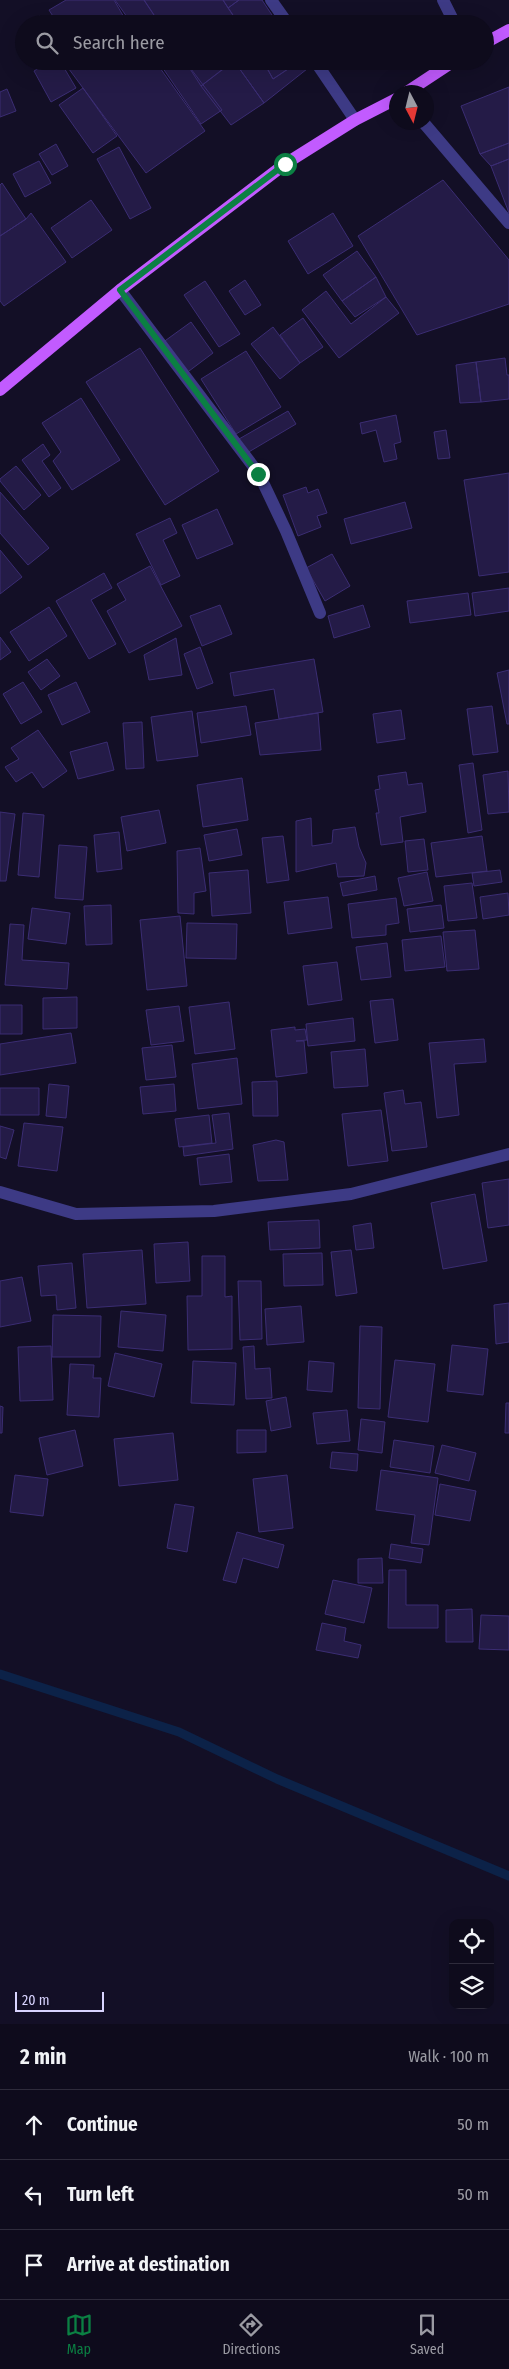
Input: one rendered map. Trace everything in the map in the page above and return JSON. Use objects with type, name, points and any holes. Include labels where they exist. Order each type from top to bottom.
[{"type":"main road","points":[[494,38],[509,30]]},
{"type":"main road","points":[[418,85],[440,70]]},
{"type":"main road","points":[[0,390],[120,290],[285,164],[354,120],[389,102]]},
{"type":"street","points":[[271,0],[282,15]]},
{"type":"street","points":[[443,0],[450,15]]},
{"type":"street","points":[[321,70],[354,120]]},
{"type":"street","points":[[430,130],[509,223]]},
{"type":"street","points":[[120,290],[258,474],[286,531],[320,613]]},
{"type":"street","points":[[0,1192],[76,1214],[214,1211],[351,1194],[509,1154]]},
{"type":"building","points":[[66,0],[114,0],[123,15],[52,15],[49,10]]},
{"type":"building","points":[[115,0],[144,0],[154,15],[126,15]]},
{"type":"building","points":[[144,0],[223,0],[233,15],[154,15]]},
{"type":"building","points":[[223,0],[239,0],[228,8]]},
{"type":"building","points":[[239,0],[262,0],[272,15],[233,15],[228,8]]},
{"type":"building","points":[[65,70],[76,88],[51,102],[34,71]]},
{"type":"building","points":[[70,70],[161,70],[205,131],[146,173]]},
{"type":"building","points":[[164,70],[192,70],[222,110],[201,124]]},
{"type":"building","points":[[191,70],[221,70],[201,86]]},
{"type":"building","points":[[222,70],[240,70],[264,103],[231,125],[201,86]]},
{"type":"building","points":[[240,70],[268,70],[273,79],[286,70],[306,70],[264,103]]},
{"type":"building","points":[[268,70],[286,70],[273,79]]},
{"type":"building","points":[[509,87],[509,143],[480,154],[461,106]]},
{"type":"building","points":[[83,88],[117,136],[93,153],[59,105]]},
{"type":"building","points":[[7,89],[16,111],[0,117],[0,92]]},
{"type":"building","points":[[509,143],[509,159],[491,166],[480,154]]},
{"type":"building","points":[[56,144],[68,166],[52,175],[39,154]]},
{"type":"building","points":[[119,147],[151,208],[130,219],[97,159]]},
{"type":"building","points":[[509,159],[509,213],[491,166]]},
{"type":"building","points":[[39,161],[51,183],[25,197],[13,174]]},
{"type":"building","points":[[443,180],[509,260],[509,304],[417,335],[358,236]]},
{"type":"building","points":[[2,183],[26,219],[0,236],[0,185]]},
{"type":"building","points":[[91,200],[112,230],[72,258],[51,228]]},
{"type":"building","points":[[31,213],[66,262],[4,306],[0,301],[0,236],[26,219]]},
{"type":"building","points":[[333,213],[353,246],[308,274],[288,241]]},
{"type":"building","points":[[357,251],[376,277],[342,301],[323,275]]},
{"type":"building","points":[[376,277],[386,297],[355,317],[342,301]]},
{"type":"building","points":[[245,280],[261,305],[245,315],[229,291]]},
{"type":"building","points":[[205,281],[240,334],[219,347],[184,295]]},
{"type":"building","points":[[326,291],[351,324],[386,297],[399,313],[339,358],[302,310]]},
{"type":"building","points":[[303,318],[323,347],[300,363],[280,335]]},
{"type":"building","points":[[191,322],[213,353],[185,374],[162,343]]},
{"type":"building","points":[[273,327],[300,363],[280,379],[251,344]]},
{"type":"building","points":[[140,348],[219,471],[165,505],[86,382]]},
{"type":"building","points":[[246,351],[281,407],[236,434],[201,379]]},
{"type":"building","points":[[505,358],[507,375],[509,375],[509,399],[481,402],[476,362]]},
{"type":"building","points":[[476,362],[481,402],[460,403],[456,365]]},
{"type":"building","points":[[81,398],[120,460],[72,490],[53,461],[61,452],[42,423]]},
{"type":"building","points":[[288,411],[296,424],[247,453],[239,439]]},
{"type":"building","points":[[396,415],[401,442],[394,444],[397,459],[384,462],[376,430],[362,434],[360,423]]},
{"type":"building","points":[[446,430],[450,458],[438,459],[434,432]]},
{"type":"building","points":[[43,444],[50,455],[42,461],[61,488],[49,497],[22,460]]},
{"type":"building","points":[[16,466],[41,495],[24,510],[0,481]]},
{"type":"building","points":[[509,473],[509,572],[479,576],[464,480]]},
{"type":"building","points":[[306,487],[308,493],[318,489],[327,513],[317,516],[321,527],[298,536],[283,495]]},
{"type":"building","points":[[0,492],[49,548],[28,565],[0,533]]},
{"type":"building","points":[[405,502],[412,528],[351,544],[344,519]]},
{"type":"building","points":[[217,509],[233,544],[197,559],[182,525]]},
{"type":"building","points":[[170,518],[177,533],[163,540],[180,576],[161,585],[136,534]]},
{"type":"building","points":[[0,550],[22,577],[0,594]]},
{"type":"building","points":[[332,554],[350,586],[325,601],[306,568]]},
{"type":"building","points":[[150,566],[182,626],[129,653],[107,611],[126,600],[117,584]]},
{"type":"building","points":[[104,573],[112,588],[91,600],[116,644],[89,659],[56,601]]},
{"type":"building","points":[[509,588],[509,611],[475,616],[472,593]]},
{"type":"building","points":[[468,593],[471,615],[410,623],[407,601]]},
{"type":"building","points":[[220,605],[232,634],[202,646],[190,616]]},
{"type":"building","points":[[363,605],[370,627],[334,638],[328,616]]},
{"type":"building","points":[[49,607],[67,636],[29,661],[10,632]]},
{"type":"building","points":[[0,637],[11,652],[0,660]]},
{"type":"building","points":[[176,638],[182,675],[149,680],[144,655]]},
{"type":"building","points":[[200,647],[213,683],[197,689],[184,654]]},
{"type":"building","points":[[47,659],[60,676],[41,690],[28,672]]},
{"type":"building","points":[[314,659],[323,712],[279,719],[274,689],[234,696],[230,673]]},
{"type":"building","points":[[509,670],[509,724],[507,724],[497,673]]},
{"type":"building","points":[[23,682],[42,712],[21,724],[3,694]]},
{"type":"building","points":[[76,682],[90,712],[62,725],[48,695]]},
{"type":"building","points":[[246,706],[251,735],[201,743],[197,713]]},
{"type":"building","points":[[492,706],[498,752],[473,755],[467,709]]},
{"type":"building","points":[[401,710],[405,739],[377,743],[373,714]]},
{"type":"building","points":[[192,711],[198,756],[157,761],[151,717]]},
{"type":"building","points":[[318,713],[321,750],[260,755],[255,723]]},
{"type":"building","points":[[142,722],[144,768],[126,769],[123,723]]},
{"type":"building","points":[[38,730],[67,771],[43,788],[32,772],[16,782],[5,767],[19,759],[11,748]]},
{"type":"building","points":[[107,742],[114,770],[78,779],[70,752]]},
{"type":"building","points":[[473,763],[482,830],[468,833],[459,765]]},
{"type":"building","points":[[508,771],[509,812],[488,814],[483,775]]},
{"type":"building","points":[[406,772],[408,785],[422,783],[426,812],[400,817],[403,842],[381,845],[376,813],[379,813],[375,790],[380,789],[378,776]]},
{"type":"building","points":[[242,778],[248,820],[203,827],[197,785]]},
{"type":"building","points":[[159,810],[166,843],[127,851],[121,817]]},
{"type":"building","points":[[0,812],[15,814],[6,881],[0,881]]},
{"type":"building","points":[[23,813],[44,815],[39,877],[18,875]]},
{"type":"building","points":[[311,818],[312,846],[332,843],[333,830],[355,827],[359,847],[366,863],[364,876],[338,877],[336,863],[296,872],[296,821]]},
{"type":"building","points":[[237,829],[242,855],[209,861],[204,835]]},
{"type":"building","points":[[119,832],[122,869],[97,872],[94,835]]},
{"type":"building","points":[[283,836],[289,880],[267,883],[262,838]]},
{"type":"building","points":[[482,836],[487,871],[436,877],[431,843]]},
{"type":"building","points":[[424,839],[428,870],[408,872],[405,841]]},
{"type":"building","points":[[59,845],[87,847],[83,900],[55,898]]},
{"type":"building","points":[[200,848],[206,891],[194,893],[194,914],[178,913],[177,851]]},
{"type":"building","points":[[248,870],[251,913],[212,916],[209,873]]},
{"type":"building","points":[[500,870],[502,882],[474,886],[472,873]]},
{"type":"building","points":[[427,872],[433,901],[404,906],[398,878]]},
{"type":"building","points":[[375,876],[377,890],[343,896],[340,883]]},
{"type":"building","points":[[472,883],[477,918],[448,921],[444,886]]},
{"type":"building","points":[[508,893],[509,915],[483,919],[480,897]]},
{"type":"building","points":[[328,897],[332,928],[288,934],[284,902]]},
{"type":"building","points":[[396,898],[399,923],[386,925],[386,935],[352,938],[348,904]]},
{"type":"building","points":[[111,905],[112,944],[86,945],[84,906]]},
{"type":"building","points":[[441,905],[444,928],[410,932],[407,909]]},
{"type":"building","points":[[32,908],[70,913],[66,944],[28,939]]},
{"type":"building","points":[[180,916],[187,986],[147,990],[140,920]]},
{"type":"building","points":[[187,923],[237,924],[236,959],[186,958]]},
{"type":"building","points":[[10,924],[24,925],[22,960],[69,963],[67,989],[5,985]]},
{"type":"building","points":[[475,930],[479,969],[447,971],[443,932]]},
{"type":"building","points":[[441,936],[445,967],[405,971],[402,940]]},
{"type":"building","points":[[387,943],[391,977],[361,980],[356,947]]},
{"type":"building","points":[[337,962],[342,1000],[308,1005],[303,966]]},
{"type":"building","points":[[77,997],[77,1028],[43,1029],[43,998]]},
{"type":"building","points":[[393,999],[398,1040],[375,1043],[370,1001]]},
{"type":"building","points":[[229,1002],[235,1049],[195,1054],[189,1007]]},
{"type":"building","points":[[0,1005],[22,1005],[22,1034],[0,1034]]},
{"type":"building","points":[[179,1006],[184,1041],[151,1045],[146,1010]]},
{"type":"building","points":[[353,1018],[355,1041],[308,1046],[306,1024]]},
{"type":"building","points":[[295,1027],[295,1030],[305,1029],[307,1040],[296,1041],[304,1041],[307,1073],[276,1077],[271,1030]]},
{"type":"building","points":[[71,1033],[76,1063],[0,1075],[0,1044]]},
{"type":"building","points":[[484,1039],[486,1062],[454,1064],[459,1115],[437,1118],[429,1043]]},
{"type":"building","points":[[172,1045],[176,1077],[146,1080],[142,1048]]},
{"type":"building","points":[[365,1049],[368,1086],[334,1088],[331,1052]]},
{"type":"building","points":[[237,1058],[242,1104],[198,1109],[192,1064]]},
{"type":"building","points":[[277,1081],[278,1116],[253,1116],[252,1082]]},
{"type":"building","points":[[49,1084],[69,1086],[66,1118],[46,1116]]},
{"type":"building","points":[[174,1084],[176,1111],[143,1114],[140,1087]]},
{"type":"building","points":[[0,1088],[39,1088],[39,1115],[0,1115]]},
{"type":"building","points":[[403,1090],[405,1104],[421,1102],[427,1147],[392,1151],[384,1093]]},
{"type":"building","points":[[381,1110],[388,1161],[348,1166],[342,1114]]},
{"type":"building","points":[[229,1113],[233,1149],[184,1156],[183,1147],[216,1143],[212,1115]]},
{"type":"building","points":[[209,1115],[212,1143],[179,1147],[175,1119]]},
{"type":"building","points":[[24,1123],[63,1127],[57,1171],[18,1166]]},
{"type":"building","points":[[0,1126],[14,1130],[6,1159],[0,1157]]},
{"type":"building","points":[[276,1140],[284,1142],[288,1180],[258,1181],[253,1145]]},
{"type":"building","points":[[229,1154],[232,1182],[200,1185],[197,1158]]},
{"type":"building","points":[[509,1179],[509,1225],[488,1228],[482,1183]]},
{"type":"building","points":[[475,1194],[487,1261],[443,1269],[431,1203]]},
{"type":"building","points":[[319,1220],[320,1248],[270,1250],[268,1222]]},
{"type":"building","points":[[371,1223],[374,1248],[356,1250],[353,1226]]},
{"type":"building","points":[[188,1242],[190,1281],[156,1283],[154,1244]]},
{"type":"building","points":[[142,1250],[146,1304],[87,1308],[83,1254]]},
{"type":"building","points":[[351,1250],[357,1293],[336,1296],[331,1252]]},
{"type":"building","points":[[322,1253],[323,1285],[284,1286],[283,1254]]},
{"type":"building","points":[[202,1256],[225,1256],[225,1297],[232,1296],[232,1349],[188,1350],[187,1296],[202,1296]]},
{"type":"building","points":[[72,1263],[76,1308],[57,1310],[56,1295],[41,1296],[38,1266]]},
{"type":"building","points":[[22,1277],[31,1321],[0,1327],[0,1281]]},
{"type":"building","points":[[238,1281],[261,1281],[262,1339],[240,1340]]},
{"type":"building","points":[[509,1303],[509,1342],[496,1344],[494,1305]]},
{"type":"building","points":[[301,1306],[304,1342],[267,1345],[265,1309]]},
{"type":"building","points":[[121,1311],[166,1315],[163,1351],[118,1347]]},
{"type":"building","points":[[53,1315],[101,1316],[100,1357],[52,1357]]},
{"type":"building","points":[[360,1326],[382,1327],[380,1409],[358,1408]]},
{"type":"building","points":[[452,1345],[488,1349],[483,1395],[447,1391]]},
{"type":"building","points":[[51,1346],[53,1400],[20,1401],[18,1347]]},
{"type":"building","points":[[254,1346],[255,1369],[270,1368],[272,1398],[246,1399],[243,1347]]},
{"type":"building","points":[[115,1353],[162,1364],[154,1397],[108,1386]]},
{"type":"building","points":[[395,1360],[435,1364],[428,1422],[388,1417]]},
{"type":"building","points":[[193,1361],[236,1363],[234,1405],[191,1403]]},
{"type":"building","points":[[309,1361],[334,1363],[332,1392],[307,1390]]},
{"type":"building","points":[[70,1364],[94,1365],[93,1378],[101,1378],[99,1417],[67,1415]]},
{"type":"building","points":[[286,1397],[291,1427],[271,1431],[266,1401]]},
{"type":"building","points":[[506,1403],[509,1403],[509,1433],[505,1433]]},
{"type":"building","points":[[0,1406],[3,1407],[2,1433],[0,1433]]},
{"type":"building","points":[[347,1410],[350,1441],[317,1444],[313,1413]]},
{"type":"building","points":[[361,1419],[385,1422],[382,1453],[358,1450]]},
{"type":"building","points":[[75,1430],[83,1466],[47,1475],[39,1438]]},
{"type":"building","points":[[237,1430],[266,1430],[266,1452],[237,1453]]},
{"type":"building","points":[[173,1433],[178,1480],[119,1486],[114,1439]]},
{"type":"building","points":[[394,1440],[434,1446],[430,1473],[390,1467]]},
{"type":"building","points":[[442,1445],[476,1453],[469,1481],[435,1473]]},
{"type":"building","points":[[332,1452],[358,1454],[357,1471],[330,1468]]},
{"type":"building","points":[[381,1470],[438,1478],[429,1545],[411,1543],[415,1515],[376,1510]]},
{"type":"building","points":[[15,1475],[48,1479],[43,1516],[10,1512]]},
{"type":"building","points":[[287,1475],[293,1528],[259,1532],[253,1479]]},
{"type":"building","points":[[440,1484],[476,1491],[470,1521],[435,1515]]},
{"type":"building","points":[[175,1504],[194,1507],[187,1552],[167,1548]]},
{"type":"building","points":[[237,1532],[284,1545],[278,1568],[243,1558],[236,1583],[223,1580]]},
{"type":"building","points":[[391,1544],[423,1549],[421,1563],[389,1558]]},
{"type":"building","points":[[382,1558],[383,1583],[358,1583],[358,1559]]},
{"type":"building","points":[[389,1570],[406,1570],[406,1605],[438,1605],[438,1628],[388,1628]]},
{"type":"building","points":[[333,1580],[372,1588],[364,1623],[325,1614]]},
{"type":"building","points":[[472,1609],[473,1642],[446,1642],[446,1610]]},
{"type":"building","points":[[481,1615],[509,1616],[509,1650],[479,1649]]},
{"type":"building","points":[[322,1623],[346,1628],[344,1641],[361,1645],[358,1658],[316,1650]]},
{"type":"waterway","points":[[0,1674],[179,1732],[277,1779],[509,1876]]},
{"type":"route","points":[[258,474],[120,290],[285,164]]}]
